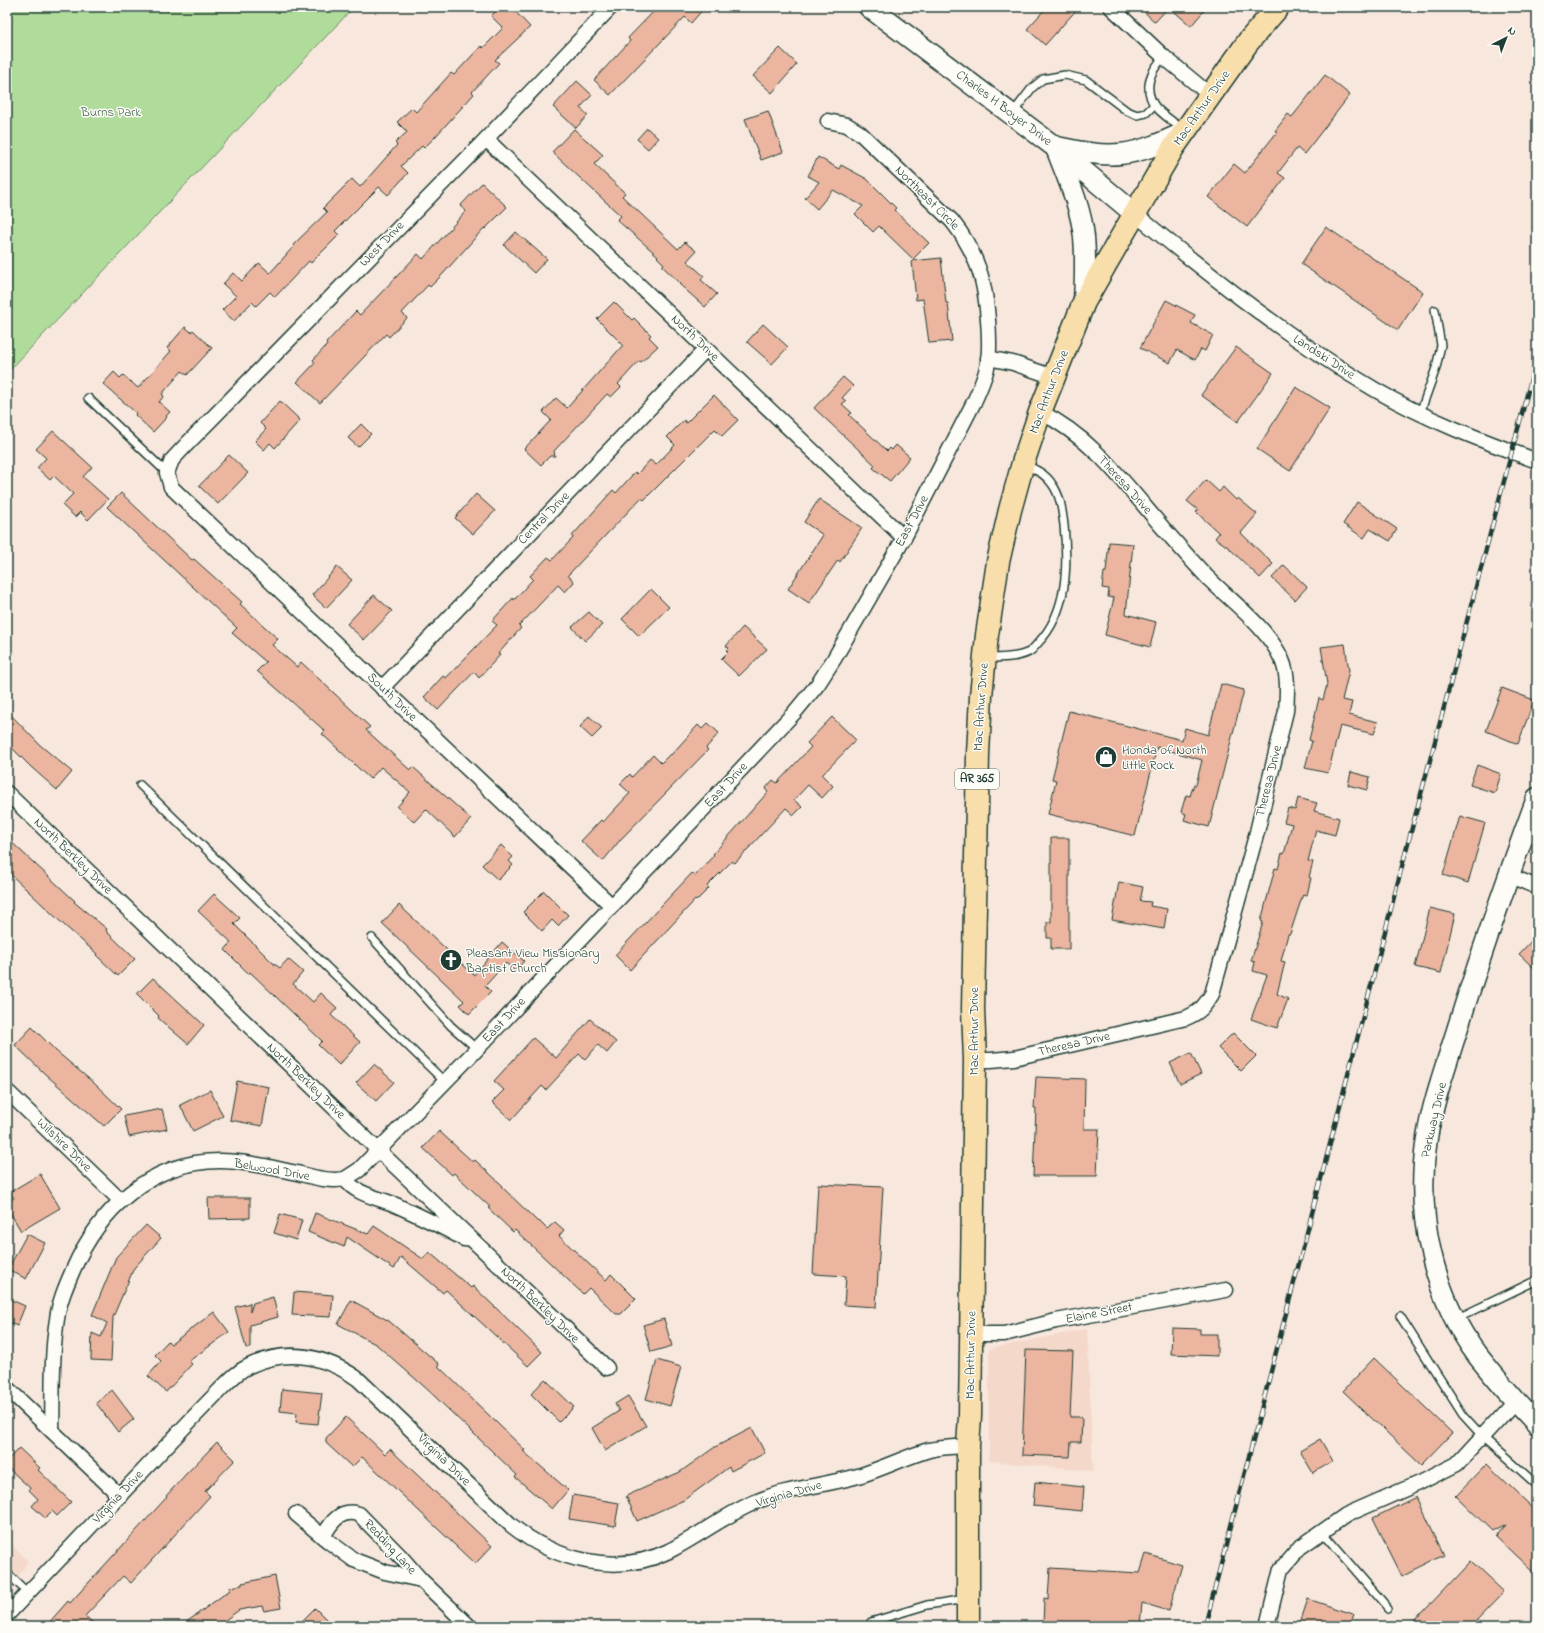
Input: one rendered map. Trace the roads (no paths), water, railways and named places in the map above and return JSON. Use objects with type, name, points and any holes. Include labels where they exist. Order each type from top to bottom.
[{"type":"main road","name":"Mac Arthur Drive","points":[[968,1626],[968,1446],[975,1060],[974,1009],[978,754],[985,658],[998,562],[1023,463],[1040,412],[1084,302],[1156,175],[1184,132],[1248,42],[1278,7]]},
{"type":"street","name":"West Drive","points":[[167,473],[172,460],[186,444],[486,139],[611,7]]},
{"type":"street","name":"Charles H Boyer Drive","points":[[869,7],[1056,147],[1135,214]]},
{"type":"street","points":[[1111,7],[1164,56],[1210,95]]},
{"type":"street","name":"Northeast Circle","points":[[828,121],[847,125],[860,133],[952,222],[962,234],[979,268],[988,316],[988,358]]},
{"type":"street","points":[[1056,147],[1085,153],[1119,154],[1150,147],[1184,132]]},
{"type":"street","name":"North Drive","points":[[486,139],[904,538]]},
{"type":"street","points":[[1056,147],[1072,190],[1081,220],[1085,256],[1084,302]]},
{"type":"street","name":"Landski Drive","points":[[1135,214],[1284,330],[1350,374],[1420,413],[1459,431],[1537,461]]},
{"type":"street","name":"Central Drive","points":[[382,688],[706,349]]},
{"type":"street","points":[[988,358],[1013,363],[1054,377]]},
{"type":"street","name":"East Drive","points":[[378,1150],[477,1049],[794,713],[818,684],[838,653],[904,538],[983,383],[988,358]]},
{"type":"street","name":"Theresa Drive","points":[[975,1060],[1014,1058],[1186,1018],[1198,1012],[1202,1008],[1212,994],[1257,832],[1286,711],[1286,672],[1282,660],[1269,639],[1202,571],[1163,528],[1125,482],[1093,449],[1066,427],[1040,412]]},
{"type":"street","name":"South Drive","points":[[167,473],[171,487],[612,906]]},
{"type":"street","name":"North Berkley Drive","points":[[7,793],[607,1368]]},
{"type":"street","name":"Parkway Drive","points":[[1537,798],[1482,950],[1436,1100],[1427,1137],[1423,1173],[1423,1197],[1427,1236],[1436,1273],[1449,1306],[1476,1354],[1515,1401],[1537,1424]]},
{"type":"street","points":[[1508,875],[1537,887]]},
{"type":"street","name":"Wilshire Drive","points":[[7,1091],[120,1200]]},
{"type":"street","points":[[378,1150],[359,1170],[345,1179],[350,1185],[361,1192],[438,1224],[481,1248]]},
{"type":"street","name":"Belwood Drive","points":[[52,1431],[54,1352],[57,1318],[64,1289],[82,1250],[99,1224],[120,1200],[142,1184],[168,1172],[194,1164],[219,1161],[256,1165],[326,1180],[345,1179]]},
{"type":"street","name":"Elaine Street","points":[[971,1334],[1004,1334],[1056,1321],[1226,1290]]},
{"type":"street","name":"Virginia Drive","points":[[7,1615],[196,1414],[236,1374],[249,1366],[274,1357],[294,1355],[315,1358],[330,1362],[345,1370],[358,1379],[521,1533],[549,1550],[569,1557],[593,1562],[611,1563],[637,1561],[654,1556],[685,1542],[732,1514],[767,1498],[788,1491],[857,1476],[928,1451],[940,1448],[968,1446]]},
{"type":"street","points":[[7,1388],[120,1496]]},
{"type":"street","points":[[1267,1626],[1281,1568],[1299,1548],[1346,1515],[1419,1483],[1457,1464],[1515,1401]]},
{"type":"street","name":"Redding Lane","points":[[323,1537],[333,1520],[344,1513],[352,1512],[359,1514],[402,1558],[421,1580],[469,1626]]},
{"type":"street","name":"Redding Lane","points":[[296,1514],[323,1537],[354,1560],[373,1568],[421,1580]]},
{"type":"lane","points":[[1164,56],[1155,66],[1150,75],[1149,91],[1154,105],[1184,132]]},
{"type":"lane","points":[[1012,114],[1032,88],[1043,79],[1065,75],[1086,80],[1127,112],[1137,115],[1146,113],[1154,105]]},
{"type":"lane","points":[[1420,413],[1436,368],[1441,345],[1435,310]]},
{"type":"lane","points":[[88,398],[167,473]]},
{"type":"lane","points":[[985,658],[1007,657],[1030,652],[1048,633],[1058,610],[1065,586],[1066,547],[1062,507],[1059,496],[1052,483],[1040,471],[1023,463]]},
{"type":"lane","points":[[140,785],[445,1082]]},
{"type":"lane","points":[[372,938],[451,1026],[477,1049]]},
{"type":"lane","points":[[1456,1319],[1537,1280]]},
{"type":"lane","points":[[1400,1316],[1462,1415],[1483,1437],[1537,1485]]},
{"type":"lane","points":[[1322,1532],[1388,1608]]},
{"type":"lane","points":[[7,1573],[28,1593]]},
{"type":"lane","points":[[871,1622],[927,1605],[968,1599]]},
{"type":"railway","points":[[1205,1626],[1408,843],[1537,357]]},
{"type":"place","name":"Honda of North Little Rock","points":[[1106,757]]},
{"type":"place","name":"Pleasant View Missionary Baptist Church","points":[[451,960]]},
{"type":"park label","name":"Burns Park","points":[[111,112]]}]
